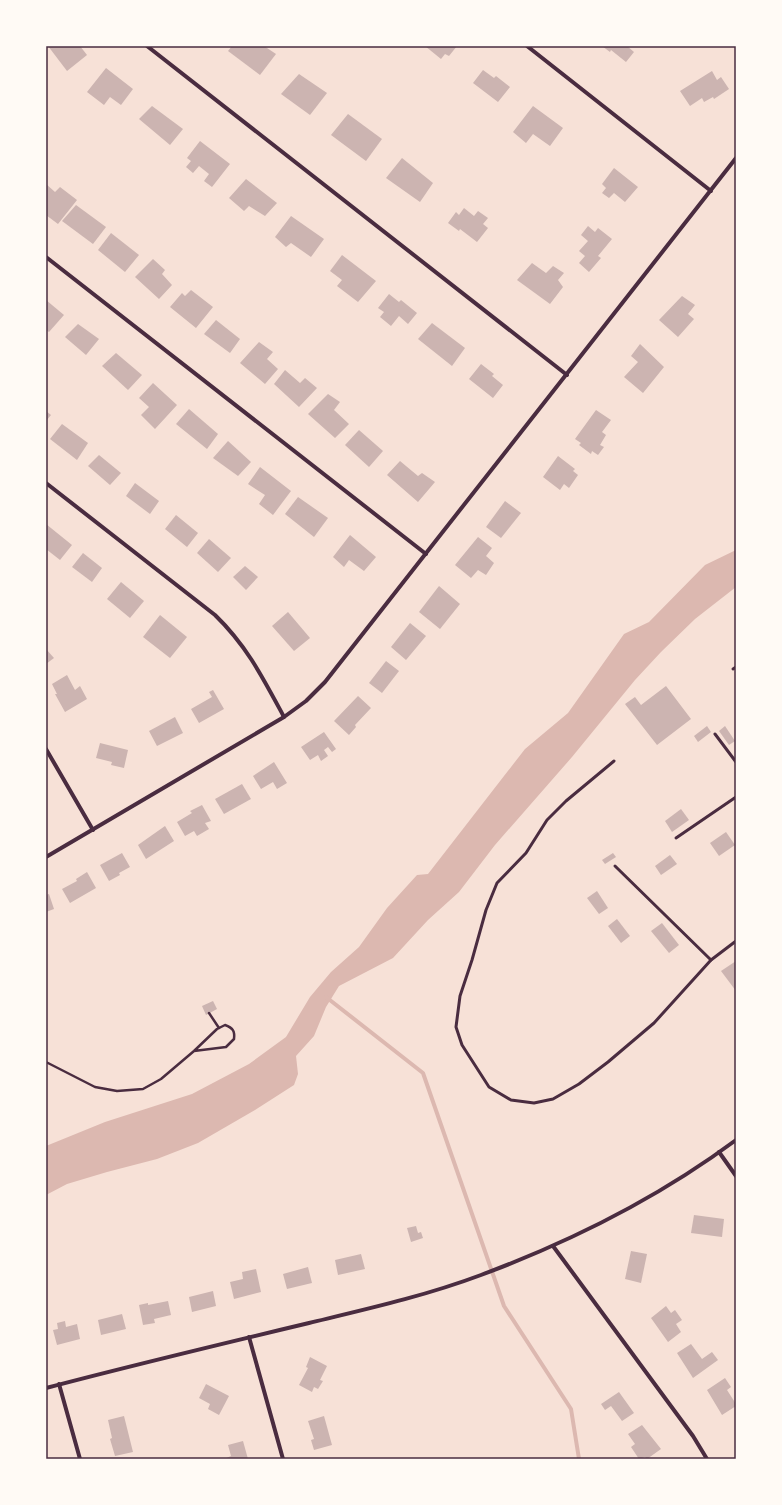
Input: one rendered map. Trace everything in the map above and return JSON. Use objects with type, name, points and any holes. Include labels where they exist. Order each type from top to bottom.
[{"type":"street","points":[[147,46],[567,375]]},
{"type":"street","points":[[527,46],[711,191]]},
{"type":"street","points":[[46,857],[284,717],[326,682],[736,158]]},
{"type":"street","points":[[46,257],[426,554]]},
{"type":"street","points":[[46,483],[215,615],[225,625],[252,659],[284,717]]},
{"type":"street","points":[[46,749],[93,830]]},
{"type":"street","points":[[46,1388],[416,1296],[500,1268],[553,1246],[602,1223],[647,1199],[736,1140]]},
{"type":"street","points":[[720,1152],[736,1176]]},
{"type":"street","points":[[553,1246],[688,1430],[707,1459]]},
{"type":"street","points":[[248,1338],[283,1459]]},
{"type":"street","points":[[59,1384],[80,1459]]},
{"type":"lane","points":[[715,734],[736,762]]},
{"type":"lane","points":[[614,761],[566,801],[552,816],[526,853],[497,883],[486,910],[460,996],[456,1027],[462,1045],[489,1087],[511,1100],[534,1103],[553,1099],[579,1084],[608,1062],[654,1023],[711,960],[736,941]]},
{"type":"lane","points":[[676,838],[736,797]]},
{"type":"lane","points":[[615,866],[711,960]]},
{"type":"path","points":[[209,1013],[219,1028]]},
{"type":"path","points":[[46,1062],[95,1087],[117,1091],[143,1089],[161,1079],[225,1024],[234,1032],[234,1039],[226,1047],[194,1051]]},
{"type":"shaded area","points":[[736,550],[736,587],[695,619],[635,680],[572,757],[495,845],[459,892],[428,920],[393,958],[339,986],[326,1007],[314,1036],[296,1056],[298,1074],[294,1085],[255,1110],[198,1143],[157,1159],[67,1184],[46,1195],[46,1146],[105,1122],[192,1094],[249,1064],[286,1037],[310,997],[331,972],[359,947],[387,908],[417,875],[428,874],[525,749],[568,713],[624,634],[649,622],[705,565]]},
{"type":"building","points":[[48,46],[80,46],[87,55],[67,71]]},
{"type":"building","points":[[232,46],[264,46],[276,54],[260,75],[228,51]]},
{"type":"building","points":[[425,46],[457,46],[449,56],[445,54],[441,59]]},
{"type":"building","points":[[602,46],[627,46],[634,52],[626,62],[611,50],[610,52]]},
{"type":"building","points":[[106,68],[133,89],[121,105],[110,97],[104,105],[87,92]]},
{"type":"building","points":[[483,70],[494,78],[496,76],[510,87],[498,102],[473,83]]},
{"type":"building","points":[[712,71],[717,80],[721,77],[729,89],[714,99],[713,97],[704,102],[702,98],[690,106],[680,91]]},
{"type":"building","points":[[299,74],[327,93],[310,115],[281,94]]},
{"type":"building","points":[[152,106],[183,129],[170,145],[139,119]]},
{"type":"building","points":[[533,106],[563,128],[550,146],[533,134],[526,143],[513,132]]},
{"type":"building","points":[[348,114],[382,139],[366,161],[331,135]]},
{"type":"building","points":[[200,141],[230,164],[212,187],[204,181],[209,174],[199,166],[193,173],[186,167],[191,161],[187,158]]},
{"type":"building","points":[[402,158],[433,183],[420,202],[386,178]]},
{"type":"building","points":[[614,168],[638,187],[625,202],[614,193],[609,198],[602,193],[606,188],[602,184]]},
{"type":"building","points":[[246,179],[277,203],[265,216],[249,206],[244,211],[229,198]]},
{"type":"building","points":[[46,184],[55,192],[60,187],[77,200],[58,224],[46,215]]},
{"type":"building","points":[[76,205],[106,227],[93,244],[62,221]]},
{"type":"building","points":[[464,208],[474,216],[478,211],[488,218],[483,224],[488,228],[477,242],[460,229],[459,231],[448,223],[456,212],[459,215]]},
{"type":"building","points":[[291,216],[324,239],[311,257],[291,243],[286,247],[275,237]]},
{"type":"building","points":[[588,226],[595,232],[598,228],[612,239],[598,256],[601,258],[589,272],[579,263],[585,256],[579,251],[588,241],[581,235]]},
{"type":"building","points":[[111,233],[139,255],[125,272],[98,250]]},
{"type":"building","points":[[342,255],[376,281],[358,302],[337,286],[342,280],[330,271]]},
{"type":"building","points":[[153,259],[165,270],[162,274],[172,285],[159,299],[135,277]]},
{"type":"building","points":[[532,263],[546,273],[553,266],[564,273],[558,280],[563,287],[550,304],[517,280]]},
{"type":"building","points":[[191,290],[213,307],[196,328],[170,307],[182,293],[185,296]]},
{"type":"building","points":[[389,294],[399,302],[401,300],[417,313],[408,324],[399,316],[391,326],[380,317],[384,312],[378,308]]},
{"type":"building","points":[[682,296],[695,305],[688,314],[694,319],[678,337],[659,320]]},
{"type":"building","points":[[46,300],[64,315],[49,332],[46,330]]},
{"type":"building","points":[[216,320],[240,339],[230,353],[204,334]]},
{"type":"building","points":[[432,323],[465,348],[452,366],[418,339]]},
{"type":"building","points":[[78,324],[99,339],[86,355],[65,337]]},
{"type":"building","points":[[259,342],[273,352],[267,359],[278,369],[265,384],[240,363]]},
{"type":"building","points":[[640,344],[664,367],[643,393],[624,377],[638,362],[631,356]]},
{"type":"building","points":[[116,353],[142,375],[128,390],[102,366]]},
{"type":"building","points":[[481,364],[494,374],[492,376],[503,385],[493,398],[469,379]]},
{"type":"building","points":[[285,370],[300,383],[305,378],[317,388],[299,407],[274,384]]},
{"type":"building","points":[[153,383],[177,405],[155,429],[141,415],[149,407],[139,398]]},
{"type":"building","points":[[328,394],[340,402],[334,410],[349,424],[335,438],[308,414]]},
{"type":"building","points":[[189,409],[218,434],[207,449],[176,424]]},
{"type":"building","points":[[596,410],[611,420],[602,432],[606,435],[600,445],[604,447],[598,455],[592,451],[591,454],[579,445],[581,443],[575,439]]},
{"type":"building","points":[[46,411],[51,415],[46,421]]},
{"type":"building","points":[[62,424],[88,443],[77,460],[50,439]]},
{"type":"building","points":[[359,430],[383,451],[369,467],[345,445]]},
{"type":"building","points":[[228,441],[251,462],[238,476],[213,458]]},
{"type":"building","points":[[99,455],[121,473],[110,485],[88,466]]},
{"type":"building","points":[[558,456],[575,469],[573,471],[578,475],[569,488],[564,484],[560,490],[543,477]]},
{"type":"building","points":[[400,461],[418,476],[422,473],[435,482],[418,502],[387,475]]},
{"type":"building","points":[[260,467],[291,491],[273,515],[259,504],[265,495],[248,484]]},
{"type":"building","points":[[135,483],[159,501],[150,514],[126,496]]},
{"type":"building","points":[[298,497],[328,518],[314,537],[285,514]]},
{"type":"building","points":[[505,501],[521,513],[501,538],[486,527]]},
{"type":"building","points":[[176,515],[198,533],[187,547],[165,529]]},
{"type":"building","points":[[46,524],[72,545],[60,560],[46,549]]},
{"type":"building","points":[[350,535],[376,557],[364,571],[349,560],[344,567],[333,557]]},
{"type":"building","points":[[478,537],[492,548],[486,556],[494,563],[486,575],[478,570],[471,578],[455,565]]},
{"type":"building","points":[[209,539],[231,558],[218,572],[197,553]]},
{"type":"building","points":[[83,553],[102,568],[92,582],[72,567]]},
{"type":"building","points":[[245,566],[258,577],[246,590],[233,577]]},
{"type":"building","points":[[121,582],[144,601],[130,618],[107,599]]},
{"type":"building","points":[[439,586],[460,604],[440,629],[419,612]]},
{"type":"building","points":[[288,612],[310,638],[294,651],[272,626]]},
{"type":"building","points":[[160,615],[187,637],[170,658],[143,637]]},
{"type":"building","points":[[410,623],[426,636],[406,660],[391,647]]},
{"type":"building","points":[[46,649],[54,658],[46,664]]},
{"type":"building","points":[[386,661],[399,671],[382,693],[369,683]]},
{"type":"building","points":[[67,675],[75,690],[80,686],[87,699],[65,712],[55,694],[57,694],[52,684]]},
{"type":"building","points":[[666,686],[691,719],[657,745],[625,704],[635,697],[641,705]]},
{"type":"building","points":[[213,690],[224,709],[199,723],[191,709],[212,697],[209,692]]},
{"type":"building","points":[[358,696],[371,708],[355,725],[356,727],[349,735],[334,721]]},
{"type":"building","points":[[175,717],[183,733],[157,746],[149,731]]},
{"type":"building","points":[[707,726],[711,732],[698,742],[694,736]]},
{"type":"building","points":[[725,726],[735,741],[729,745],[719,731]]},
{"type":"building","points":[[324,732],[336,749],[332,752],[328,747],[324,750],[328,756],[321,761],[318,755],[310,760],[301,747]]},
{"type":"building","points":[[100,743],[128,750],[124,768],[111,765],[112,762],[96,758]]},
{"type":"building","points":[[274,762],[287,783],[277,789],[273,782],[261,789],[253,776]]},
{"type":"building","points":[[242,784],[251,799],[224,814],[215,799]]},
{"type":"building","points":[[202,805],[211,821],[205,823],[209,829],[197,836],[194,831],[185,836],[177,822],[192,813],[190,811]]},
{"type":"building","points":[[681,809],[689,820],[672,832],[665,821]]},
{"type":"building","points":[[165,826],[174,841],[146,859],[138,845]]},
{"type":"building","points":[[726,832],[735,845],[719,856],[710,843]]},
{"type":"building","points":[[122,853],[130,867],[109,881],[100,865]]},
{"type":"building","points":[[613,853],[616,857],[605,864],[602,860]]},
{"type":"building","points":[[670,855],[677,864],[661,875],[655,866]]},
{"type":"building","points":[[87,872],[96,888],[70,903],[62,889],[77,881],[76,879]]},
{"type":"building","points":[[597,891],[608,908],[599,914],[587,898]]},
{"type":"building","points":[[49,894],[54,909],[46,912],[46,895]]},
{"type":"building","points":[[617,919],[630,936],[621,943],[608,926]]},
{"type":"building","points":[[662,923],[679,945],[669,953],[651,931]]},
{"type":"building","points":[[736,961],[736,991],[721,971]]},
{"type":"building","points":[[213,1001],[217,1009],[206,1015],[202,1006]]},
{"type":"building","points":[[694,1215],[724,1219],[722,1237],[691,1233]]},
{"type":"building","points":[[416,1226],[418,1233],[421,1232],[423,1238],[411,1242],[407,1228]]},
{"type":"building","points":[[631,1251],[647,1254],[641,1283],[625,1279]]},
{"type":"building","points":[[361,1254],[365,1269],[338,1275],[335,1260]]},
{"type":"building","points":[[308,1267],[312,1283],[287,1289],[283,1274]]},
{"type":"building","points":[[256,1269],[261,1292],[234,1299],[230,1282],[243,1279],[242,1272]]},
{"type":"building","points":[[213,1291],[216,1306],[192,1312],[189,1297]]},
{"type":"building","points":[[168,1301],[171,1315],[154,1319],[155,1323],[143,1325],[139,1305],[148,1303],[148,1305]]},
{"type":"building","points":[[666,1306],[671,1313],[675,1310],[682,1320],[676,1324],[681,1332],[668,1342],[651,1318]]},
{"type":"building","points":[[122,1314],[126,1329],[101,1335],[98,1320]]},
{"type":"building","points":[[65,1321],[66,1327],[77,1324],[80,1339],[57,1345],[53,1330],[58,1329],[57,1323]]},
{"type":"building","points":[[691,1344],[702,1359],[712,1352],[718,1360],[693,1378],[677,1353]]},
{"type":"building","points":[[310,1357],[327,1366],[320,1380],[323,1381],[318,1389],[314,1387],[312,1392],[299,1385],[308,1368],[306,1367]]},
{"type":"building","points":[[725,1378],[731,1387],[727,1390],[736,1406],[722,1415],[707,1390]]},
{"type":"building","points":[[206,1384],[229,1396],[219,1415],[208,1409],[210,1404],[199,1398]]},
{"type":"building","points":[[619,1392],[634,1413],[622,1421],[611,1406],[605,1410],[601,1404]]},
{"type":"building","points":[[124,1416],[133,1452],[115,1456],[110,1439],[112,1438],[108,1420]]},
{"type":"building","points":[[324,1416],[332,1445],[314,1450],[311,1440],[314,1439],[308,1421]]},
{"type":"building","points":[[642,1425],[661,1449],[647,1459],[645,1457],[639,1459],[631,1447],[635,1444],[628,1434]]},
{"type":"building","points":[[243,1441],[248,1459],[224,1459],[231,1456],[228,1445]]},
{"type":"waterway","points":[[326,997],[423,1073],[504,1306],[571,1409],[579,1459]]}]
